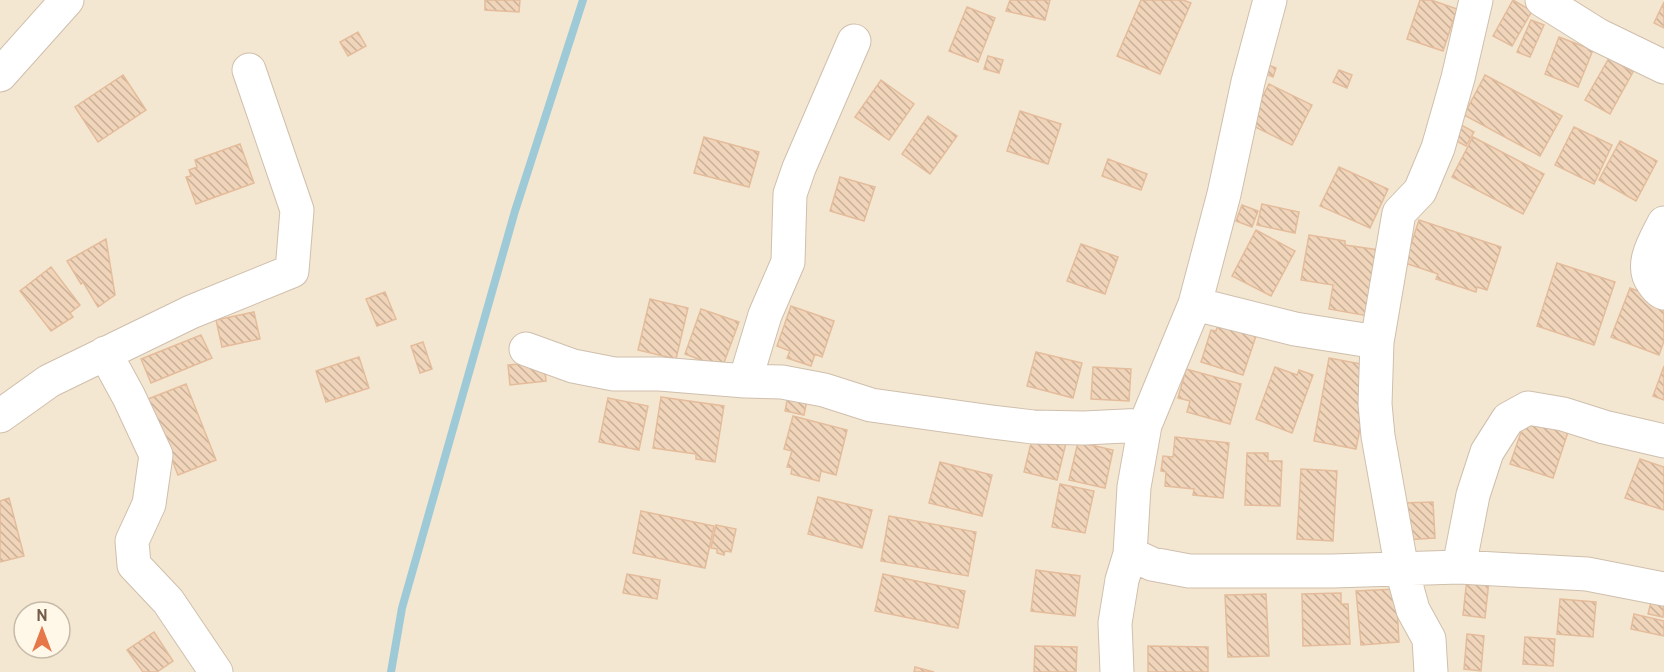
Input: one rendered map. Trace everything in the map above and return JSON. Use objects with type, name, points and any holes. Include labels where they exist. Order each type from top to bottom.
[{"type":"street","points":[[0,75],[66,0]]},
{"type":"street","points":[[1117,672],[1115,623],[1122,580],[1130,554],[1134,487],[1145,425],[1195,304],[1224,194],[1248,82],[1270,0]]},
{"type":"street","points":[[1431,672],[1429,639],[1413,610],[1402,570],[1378,436],[1377,342],[1399,213],[1420,191],[1438,148],[1458,78],[1476,0]]},
{"type":"street","points":[[1542,0],[1598,35],[1664,67]]},
{"type":"street","points":[[745,381],[765,315],[788,262],[790,194],[854,41]]},
{"type":"street","points":[[0,416],[49,381],[105,353],[190,312],[292,271],[297,210],[249,70]]},
{"type":"street","points":[[1664,223],[1647,261],[1648,277],[1659,291],[1664,293]]},
{"type":"street","points":[[1195,304],[1295,329],[1377,342]]},
{"type":"street","points":[[526,349],[573,366],[614,374],[660,374],[782,382],[824,390],[871,405],[1033,427],[1084,428],[1145,425]]},
{"type":"street","points":[[105,353],[156,455],[149,504],[132,541],[134,565],[168,601],[216,672]]},
{"type":"street","points":[[1459,567],[1473,495],[1487,452],[1508,419],[1528,408],[1563,414],[1604,427],[1664,441]]},
{"type":"street","points":[[1130,554],[1152,564],[1189,571],[1402,570],[1459,567],[1587,574],[1664,589]]},
{"type":"shaded area","points":[[0,0],[1664,0],[1664,672],[0,672]]},
{"type":"building","points":[[485,0],[520,0],[519,12],[485,10]]},
{"type":"building","points":[[1010,0],[1050,0],[1045,20],[1006,11]]},
{"type":"building","points":[[1141,0],[1183,0],[1191,3],[1160,74],[1117,56]]},
{"type":"building","points":[[1420,0],[1431,0],[1457,9],[1443,51],[1407,39]]},
{"type":"building","points":[[1513,0],[1532,11],[1512,46],[1493,36]]},
{"type":"building","points":[[1664,2],[1664,28],[1654,23]]},
{"type":"building","points":[[967,7],[995,18],[978,62],[949,51]]},
{"type":"building","points":[[1531,20],[1544,25],[1530,57],[1517,52]]},
{"type":"building","points":[[358,32],[366,46],[348,56],[340,42]]},
{"type":"building","points":[[1559,37],[1593,50],[1578,87],[1545,74]]},
{"type":"building","points":[[988,56],[1003,60],[999,73],[984,69]]},
{"type":"building","points":[[1609,58],[1633,72],[1610,114],[1585,100]]},
{"type":"building","points":[[1266,64],[1276,68],[1273,77],[1264,73]]},
{"type":"building","points":[[1339,70],[1352,75],[1347,88],[1333,82]]},
{"type":"building","points":[[123,75],[146,110],[98,142],[75,107]]},
{"type":"building","points":[[1485,75],[1562,116],[1540,156],[1464,115]]},
{"type":"building","points":[[881,80],[914,104],[889,140],[855,117]]},
{"type":"building","points":[[1269,84],[1312,105],[1292,145],[1249,124]]},
{"type":"building","points":[[1020,111],[1061,124],[1048,164],[1007,151]]},
{"type":"building","points":[[928,116],[957,136],[930,174],[902,154]]},
{"type":"building","points":[[1456,122],[1474,132],[1466,146],[1447,136]]},
{"type":"building","points":[[1574,127],[1612,145],[1594,184],[1555,165]]},
{"type":"building","points":[[704,137],[759,152],[749,187],[694,173]]},
{"type":"building","points":[[1473,137],[1544,174],[1523,214],[1452,177]]},
{"type":"building","points":[[1620,141],[1657,161],[1636,201],[1599,180]]},
{"type":"building","points":[[240,144],[254,183],[196,204],[186,177],[191,176],[189,170],[197,167],[195,160]]},
{"type":"building","points":[[1108,159],[1147,174],[1141,190],[1102,176]]},
{"type":"building","points":[[1339,167],[1388,189],[1370,228],[1320,206]]},
{"type":"building","points":[[840,177],[875,187],[864,221],[830,211]]},
{"type":"building","points":[[1262,204],[1299,212],[1295,233],[1257,225]]},
{"type":"building","points":[[1242,205],[1258,211],[1252,227],[1236,221]]},
{"type":"building","points":[[1419,220],[1501,247],[1487,290],[1477,287],[1476,292],[1436,279],[1438,274],[1405,263]]},
{"type":"building","points":[[1256,230],[1295,251],[1271,296],[1232,276]]},
{"type":"building","points":[[1309,235],[1345,241],[1345,245],[1379,250],[1368,316],[1329,309],[1333,285],[1301,280]]},
{"type":"building","points":[[106,239],[115,295],[98,307],[67,261]]},
{"type":"building","points":[[1081,244],[1118,257],[1105,294],[1067,281]]},
{"type":"building","points":[[1557,263],[1615,282],[1594,345],[1537,326]]},
{"type":"building","points":[[51,267],[80,305],[70,313],[73,317],[51,331],[20,291]]},
{"type":"building","points":[[1630,288],[1664,301],[1664,341],[1659,355],[1611,337]]},
{"type":"building","points":[[385,292],[396,319],[377,326],[366,299]]},
{"type":"building","points":[[650,299],[688,308],[676,359],[638,350]]},
{"type":"building","points":[[791,306],[834,321],[822,357],[815,354],[811,366],[787,358],[790,351],[777,346]]},
{"type":"building","points":[[701,309],[739,322],[722,368],[685,354]]},
{"type":"building","points":[[254,312],[260,339],[222,347],[216,320]]},
{"type":"building","points":[[1219,321],[1257,333],[1243,375],[1201,362],[1211,330],[1216,331]]},
{"type":"building","points":[[201,335],[212,358],[151,383],[141,359]]},
{"type":"building","points":[[423,342],[432,369],[420,373],[411,346]]},
{"type":"building","points":[[1036,352],[1082,363],[1073,398],[1027,386]]},
{"type":"building","points":[[359,357],[369,388],[326,402],[316,371]]},
{"type":"building","points":[[1329,358],[1372,366],[1356,449],[1314,441]]},
{"type":"building","points":[[544,362],[546,381],[510,385],[508,365]]},
{"type":"building","points":[[1664,366],[1664,400],[1653,396]]},
{"type":"building","points":[[1093,367],[1131,369],[1129,401],[1091,399]]},
{"type":"building","points":[[1275,367],[1297,375],[1299,370],[1313,375],[1292,433],[1256,419]]},
{"type":"building","points":[[1186,369],[1241,384],[1230,424],[1187,412],[1190,401],[1178,398]]},
{"type":"building","points":[[186,384],[216,460],[178,475],[148,399]]},
{"type":"building","points":[[788,396],[807,400],[804,415],[785,411]]},
{"type":"building","points":[[661,397],[724,406],[715,462],[696,459],[696,454],[653,448]]},
{"type":"building","points":[[608,398],[648,406],[639,450],[599,442]]},
{"type":"building","points":[[793,416],[847,430],[836,475],[821,471],[819,481],[791,474],[792,468],[787,467],[792,451],[784,449]]},
{"type":"building","points":[[1526,418],[1568,432],[1553,478],[1510,464]]},
{"type":"building","points":[[1033,435],[1066,443],[1057,480],[1024,472]]},
{"type":"building","points":[[1175,437],[1229,443],[1223,498],[1193,495],[1194,489],[1165,486],[1166,472],[1161,471],[1163,456],[1173,457]]},
{"type":"building","points":[[1078,442],[1113,450],[1105,488],[1069,480]]},
{"type":"building","points":[[1247,453],[1268,453],[1268,461],[1282,461],[1280,506],[1245,505]]},
{"type":"building","points":[[1640,459],[1664,467],[1664,510],[1625,498]]},
{"type":"building","points":[[940,462],[992,475],[982,516],[929,503]]},
{"type":"building","points":[[1301,469],[1337,471],[1333,541],[1297,539]]},
{"type":"building","points":[[1060,484],[1094,491],[1085,533],[1052,527]]},
{"type":"building","points":[[818,497],[872,510],[862,548],[808,534]]},
{"type":"building","points":[[9,498],[24,556],[0,562],[0,501]]},
{"type":"building","points":[[1433,502],[1435,538],[1404,540],[1402,503]]},
{"type":"building","points":[[641,511],[714,526],[705,568],[633,553]]},
{"type":"building","points":[[889,516],[976,532],[968,576],[881,561]]},
{"type":"building","points":[[716,525],[736,529],[731,552],[725,551],[724,555],[717,553],[717,549],[711,548]]},
{"type":"building","points":[[1036,570],[1080,576],[1075,616],[1031,611]]},
{"type":"building","points":[[627,574],[660,580],[657,599],[623,593]]},
{"type":"building","points":[[883,574],[965,591],[958,628],[875,611]]},
{"type":"building","points":[[1467,578],[1489,581],[1485,618],[1463,615]]},
{"type":"building","points":[[1396,589],[1399,642],[1361,645],[1356,591]]},
{"type":"building","points":[[1341,593],[1341,604],[1348,604],[1350,644],[1303,646],[1302,594]]},
{"type":"building","points":[[1266,594],[1269,656],[1228,657],[1225,595]]},
{"type":"building","points":[[1560,599],[1596,602],[1593,637],[1557,634]]},
{"type":"building","points":[[1651,602],[1664,604],[1663,617],[1648,614]]},
{"type":"building","points":[[1634,614],[1664,621],[1664,636],[1631,629]]},
{"type":"building","points":[[154,632],[173,661],[157,672],[143,672],[127,650]]},
{"type":"building","points":[[1467,634],[1484,636],[1481,671],[1464,669]]},
{"type":"building","points":[[1525,637],[1555,639],[1553,666],[1523,664]]},
{"type":"building","points":[[1035,646],[1077,647],[1076,672],[1034,672]]},
{"type":"building","points":[[1148,646],[1208,647],[1208,672],[1148,672]]},
{"type":"building","points":[[915,667],[934,672],[914,672]]},
{"type":"waterway","points":[[391,672],[402,608],[515,211],[583,0]]}]
